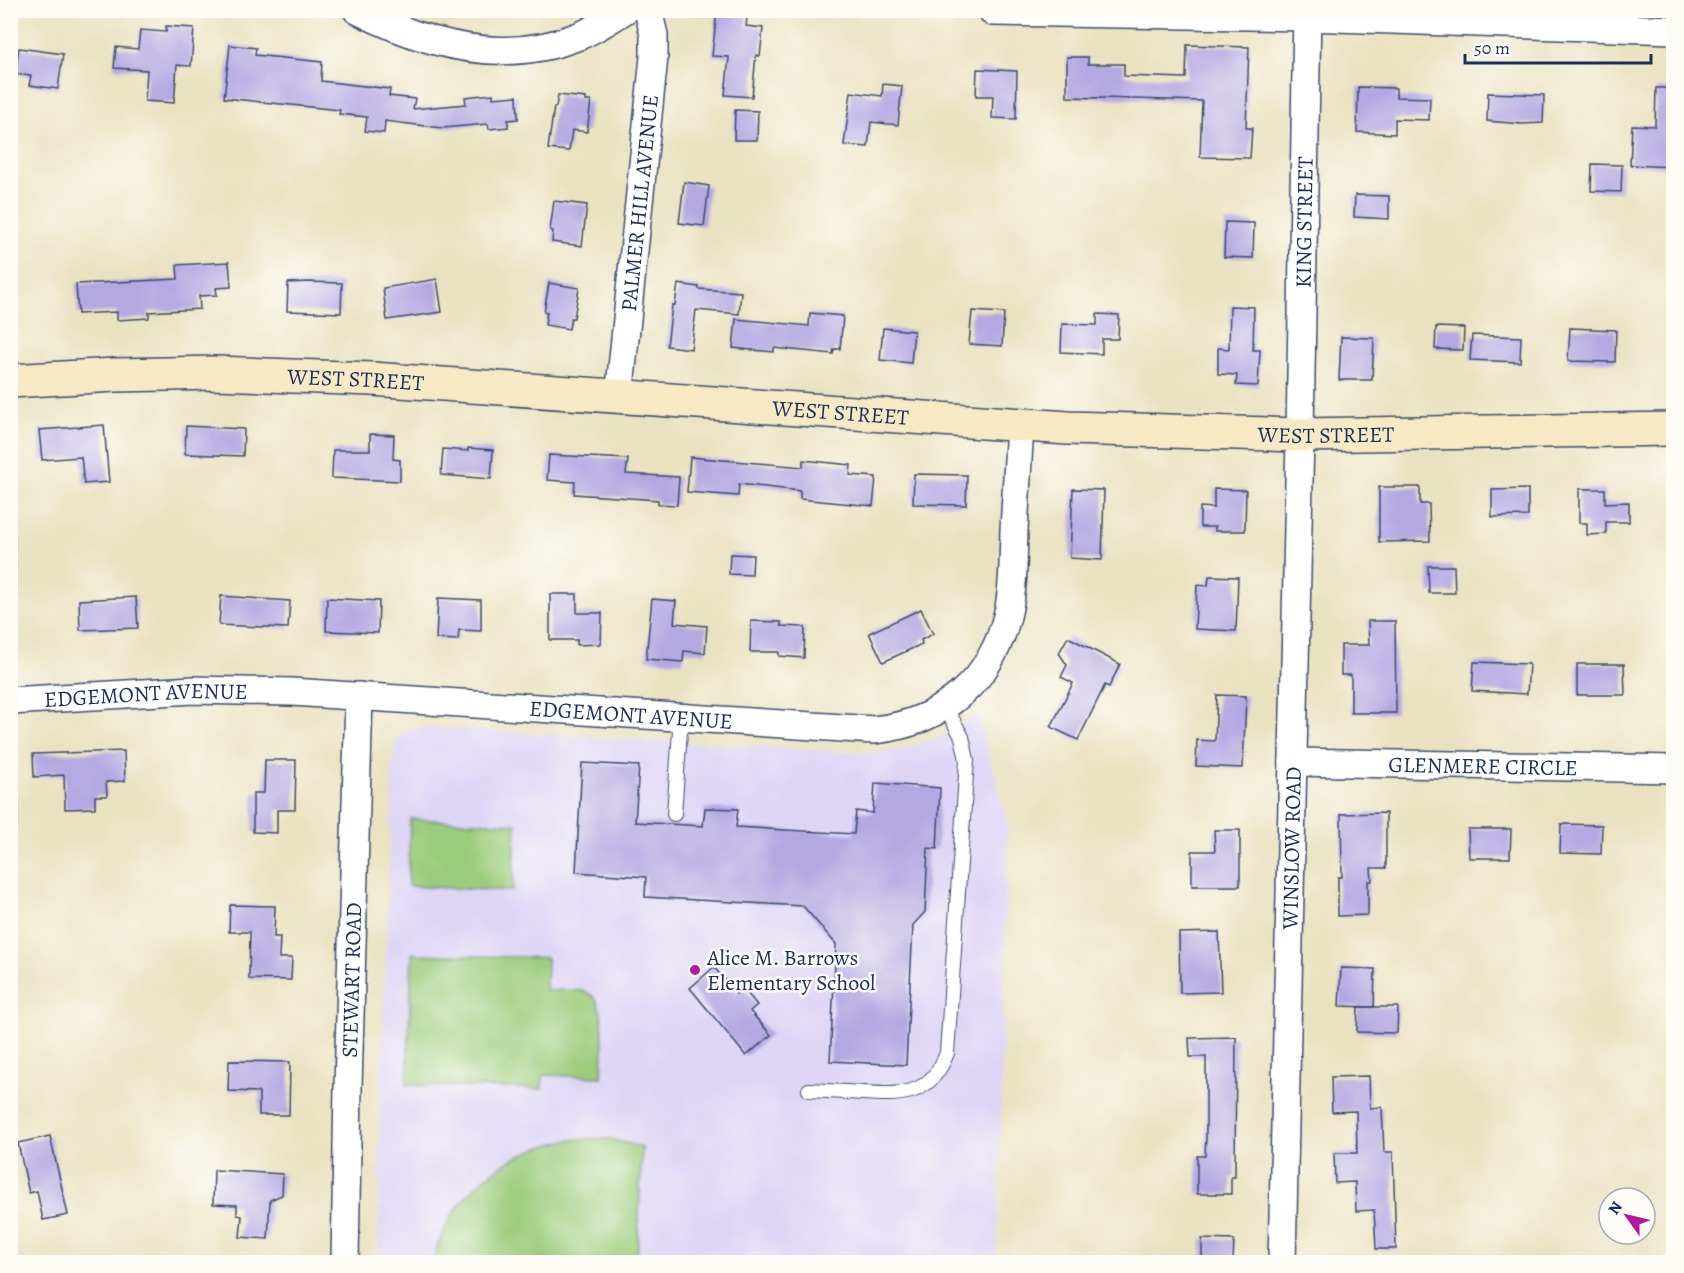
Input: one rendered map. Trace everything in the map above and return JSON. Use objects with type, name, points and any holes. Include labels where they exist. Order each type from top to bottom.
[{"type":"main road","name":"WEST STREET","points":[[10,381],[115,375],[217,373],[372,379],[1020,425],[1300,435],[1674,429]]},
{"type":"street","points":[[357,10],[383,24],[430,40],[470,49],[506,51],[543,47],[576,38],[624,10]]},
{"type":"street","name":"PALMER HILL AVENUE","points":[[619,397],[654,57],[654,35],[648,10]]},
{"type":"street","points":[[993,12],[1307,14],[1674,30]]},
{"type":"street","name":"KING STREET","points":[[1300,435],[1307,14]]},
{"type":"street","name":"EDGEMONT AVENUE","points":[[10,701],[193,690],[292,692],[874,730],[893,728],[914,722],[945,706],[967,688],[985,667],[1003,632],[1011,592],[1020,425]]},
{"type":"street","name":"WINSLOW ROAD","points":[[1282,1263],[1300,435]]},
{"type":"street","name":"STEWART ROAD","points":[[345,1263],[359,696]]},
{"type":"street","name":"GLENMERE CIRCLE","points":[[1293,762],[1674,769]]},
{"type":"lane","points":[[808,1090],[888,1095],[910,1092],[930,1081],[947,1053],[967,760],[962,737],[945,706]]},
{"type":"lane","points":[[674,814],[681,717]]},
{"type":"shaded area","name":"Alice M. Barrows Elementary School","points":[[977,714],[1008,824],[997,1262],[377,1262],[393,755],[395,744],[402,734],[412,728],[423,727],[867,753],[906,748],[923,743],[942,736]]},
{"type":"green space","points":[[410,819],[516,824],[513,891],[408,886]]},
{"type":"green space","points":[[412,954],[547,958],[546,991],[583,991],[595,998],[602,1018],[602,1077],[543,1075],[542,1089],[407,1085]]},
{"type":"green space","points":[[577,1139],[610,1139],[642,1147],[637,1262],[433,1262],[441,1237],[453,1215],[467,1195],[485,1178],[528,1152]]},
{"type":"building","points":[[717,10],[748,10],[746,26],[763,28],[760,56],[756,55],[752,97],[725,95],[729,57],[712,56]]},
{"type":"building","points":[[166,26],[194,28],[191,66],[177,65],[174,103],[145,101],[147,70],[114,68],[116,47],[138,49],[140,30],[166,32]]},
{"type":"building","points":[[230,45],[256,48],[255,55],[322,62],[321,81],[390,89],[389,96],[415,99],[413,109],[466,104],[465,97],[493,94],[493,98],[517,96],[518,119],[508,120],[508,127],[489,129],[488,124],[442,128],[385,121],[384,133],[365,131],[367,117],[339,114],[340,110],[224,98]]},
{"type":"building","points":[[1187,45],[1249,47],[1246,128],[1252,128],[1250,158],[1200,157],[1202,101],[1067,97],[1067,57],[1088,57],[1088,64],[1124,64],[1124,76],[1186,78]]},
{"type":"building","points":[[19,48],[63,54],[58,89],[29,85],[31,76],[15,74]]},
{"type":"building","points":[[977,69],[1017,71],[1016,119],[992,118],[993,96],[976,96]]},
{"type":"building","points":[[883,84],[902,86],[898,125],[871,122],[868,147],[844,145],[851,92],[882,96]]},
{"type":"building","points":[[1358,87],[1396,88],[1396,97],[1430,98],[1429,120],[1395,119],[1395,134],[1357,132]]},
{"type":"building","points":[[1656,88],[1674,88],[1674,167],[1630,165],[1632,125],[1655,126]]},
{"type":"building","points":[[1488,93],[1544,95],[1543,123],[1487,121]]},
{"type":"building","points":[[558,95],[586,98],[586,101],[591,101],[587,132],[572,130],[569,151],[548,149]]},
{"type":"building","points":[[735,110],[758,111],[757,140],[734,140]]},
{"type":"building","points":[[1592,164],[1622,165],[1621,192],[1591,191]]},
{"type":"building","points":[[684,182],[709,186],[704,226],[679,223]]},
{"type":"building","points":[[1355,195],[1389,196],[1389,219],[1354,217]]},
{"type":"building","points":[[554,201],[587,205],[582,246],[552,242],[553,231],[550,230]]},
{"type":"building","points":[[1225,222],[1254,223],[1253,258],[1224,257]]},
{"type":"building","points":[[229,262],[231,287],[216,288],[217,295],[199,296],[200,309],[149,312],[149,318],[117,320],[117,312],[78,314],[76,284],[178,279],[177,265]]},
{"type":"building","points":[[437,279],[442,312],[387,320],[383,288]]},
{"type":"building","points":[[288,283],[342,283],[341,313],[287,311]]},
{"type":"building","points":[[549,283],[579,288],[574,318],[571,318],[569,329],[545,325],[547,312],[544,312]]},
{"type":"building","points":[[678,284],[699,287],[699,289],[741,292],[739,314],[696,310],[691,349],[667,346],[672,305],[675,305]]},
{"type":"building","points":[[1230,306],[1254,307],[1253,350],[1260,350],[1258,386],[1236,385],[1237,375],[1218,374],[1218,348],[1229,349]]},
{"type":"building","points":[[972,311],[1004,313],[1002,346],[969,344]]},
{"type":"building","points":[[810,313],[843,316],[840,349],[834,349],[833,354],[774,348],[774,352],[733,348],[736,319],[809,326]]},
{"type":"building","points":[[1097,314],[1119,315],[1118,339],[1102,339],[1102,354],[1061,352],[1062,324],[1097,325]]},
{"type":"building","points":[[1436,327],[1464,328],[1463,350],[1435,349]]},
{"type":"building","points":[[883,328],[914,331],[911,363],[880,360]]},
{"type":"building","points":[[1570,328],[1616,330],[1615,362],[1568,361]]},
{"type":"building","points":[[1472,335],[1521,337],[1520,362],[1470,360]]},
{"type":"building","points":[[1341,337],[1374,338],[1372,380],[1339,380]]},
{"type":"building","points":[[104,425],[109,482],[84,484],[81,457],[42,460],[39,430]]},
{"type":"building","points":[[186,426],[244,429],[243,456],[185,454]]},
{"type":"building","points":[[370,434],[394,435],[393,459],[400,460],[400,481],[332,478],[333,450],[370,450]]},
{"type":"building","points":[[468,448],[493,450],[491,479],[441,475],[443,449],[468,451]]},
{"type":"building","points":[[549,455],[628,459],[626,474],[679,477],[677,505],[658,504],[658,500],[574,494],[575,482],[547,480]]},
{"type":"building","points":[[690,457],[803,467],[803,460],[851,465],[850,475],[876,477],[873,506],[800,499],[800,491],[739,484],[738,496],[687,492]]},
{"type":"building","points":[[914,474],[967,475],[966,505],[913,504]]},
{"type":"building","points":[[1379,487],[1420,487],[1420,504],[1429,504],[1430,541],[1379,542]]},
{"type":"building","points":[[1073,489],[1104,490],[1102,560],[1070,558]]},
{"type":"building","points":[[1214,489],[1246,490],[1245,531],[1215,531],[1215,527],[1200,527],[1200,507],[1214,508]]},
{"type":"building","points":[[1528,489],[1528,516],[1492,517],[1492,490]]},
{"type":"building","points":[[1579,489],[1605,489],[1605,503],[1629,502],[1629,522],[1606,522],[1606,534],[1587,535],[1587,523],[1579,523]]},
{"type":"building","points":[[730,554],[753,555],[752,575],[729,574]]},
{"type":"building","points":[[1428,566],[1454,566],[1455,593],[1429,593]]},
{"type":"building","points":[[1209,576],[1238,577],[1236,631],[1195,629],[1197,585],[1208,586]]},
{"type":"building","points":[[550,594],[577,594],[577,613],[602,613],[601,644],[577,645],[577,640],[550,640]]},
{"type":"building","points":[[221,596],[290,601],[288,628],[219,625]]},
{"type":"building","points":[[136,597],[138,628],[80,630],[79,600]]},
{"type":"building","points":[[327,598],[379,601],[378,633],[326,631]]},
{"type":"building","points":[[438,598],[481,600],[481,631],[459,630],[458,640],[436,639]]},
{"type":"building","points":[[652,599],[676,601],[674,623],[707,626],[705,653],[684,651],[683,662],[646,659]]},
{"type":"building","points":[[921,609],[933,634],[921,640],[922,644],[883,662],[869,633]]},
{"type":"building","points":[[751,621],[781,622],[781,626],[805,627],[804,658],[779,656],[779,652],[750,652]]},
{"type":"building","points":[[1368,621],[1395,621],[1396,713],[1351,713],[1351,675],[1341,675],[1341,645],[1369,645]]},
{"type":"building","points":[[1068,637],[1120,664],[1109,687],[1105,685],[1078,740],[1051,727],[1073,683],[1061,677],[1067,665],[1059,653]]},
{"type":"building","points":[[1474,662],[1529,664],[1527,694],[1472,691]]},
{"type":"building","points":[[1577,664],[1624,664],[1625,695],[1577,695]]},
{"type":"building","points":[[1217,695],[1246,696],[1243,768],[1196,766],[1197,740],[1215,741]]},
{"type":"building","points":[[124,751],[125,781],[106,782],[107,796],[95,796],[95,808],[65,809],[64,775],[34,777],[33,754]]},
{"type":"building","points":[[265,760],[296,760],[295,810],[277,810],[277,833],[253,832],[253,793],[264,793]]},
{"type":"building","points":[[582,763],[639,766],[635,822],[703,826],[705,808],[738,809],[736,827],[854,834],[856,811],[873,813],[875,783],[940,788],[937,849],[928,848],[925,912],[913,925],[906,1065],[830,1061],[836,944],[803,906],[645,897],[646,877],[576,872]]},
{"type":"building","points":[[1386,813],[1386,868],[1371,868],[1372,881],[1368,881],[1368,915],[1338,916],[1338,877],[1342,877],[1341,814]]},
{"type":"building","points":[[1561,824],[1602,825],[1601,854],[1560,853]]},
{"type":"building","points":[[1468,829],[1511,829],[1510,858],[1469,858]]},
{"type":"building","points":[[1214,830],[1240,830],[1240,886],[1192,886],[1192,851],[1215,851]]},
{"type":"building","points":[[230,905],[275,906],[274,937],[280,937],[279,958],[292,958],[291,980],[249,979],[250,932],[229,932]]},
{"type":"building","points":[[1219,932],[1221,992],[1180,993],[1179,933]]},
{"type":"building","points":[[714,967],[736,994],[743,988],[757,1005],[750,1011],[771,1035],[746,1056],[690,988]]},
{"type":"building","points":[[1341,968],[1375,969],[1374,1007],[1339,1006]]},
{"type":"building","points":[[1358,1007],[1398,1007],[1397,1033],[1357,1032]]},
{"type":"building","points":[[1236,1037],[1235,1177],[1231,1177],[1231,1194],[1197,1194],[1197,1156],[1205,1156],[1206,1057],[1190,1057],[1189,1038]]},
{"type":"building","points":[[229,1061],[290,1062],[289,1115],[259,1115],[259,1092],[228,1091]]},
{"type":"building","points":[[1369,1076],[1370,1108],[1382,1107],[1384,1152],[1393,1152],[1396,1249],[1376,1249],[1374,1210],[1356,1211],[1355,1182],[1335,1183],[1334,1153],[1357,1153],[1356,1111],[1332,1112],[1331,1077]]},
{"type":"building","points":[[50,1136],[68,1215],[43,1220],[37,1191],[29,1193],[18,1143]]},
{"type":"building","points":[[214,1170],[283,1174],[282,1195],[270,1200],[268,1239],[240,1237],[242,1216],[237,1215],[237,1205],[213,1204]]},
{"type":"building","points":[[1202,1239],[1234,1240],[1233,1263],[1202,1263]]},
{"type":"place","name":"Alice M. Barrows Elementary School","points":[[695,970]]}]
